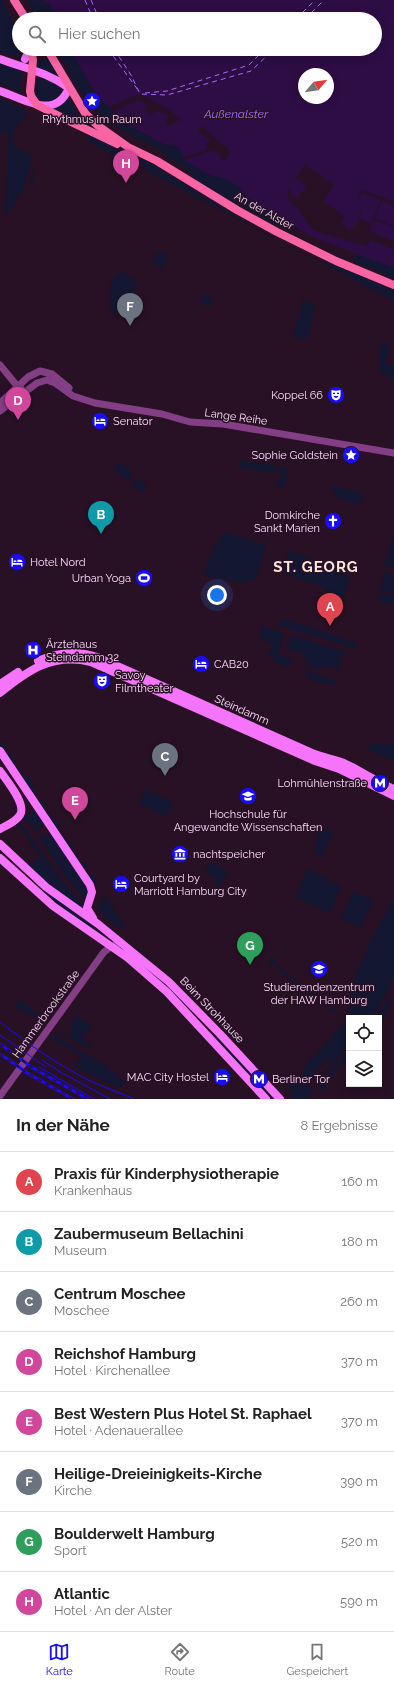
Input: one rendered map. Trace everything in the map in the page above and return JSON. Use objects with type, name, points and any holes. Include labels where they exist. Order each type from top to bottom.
[{"type":"main road","points":[[14,0],[21,12]]},
{"type":"main road","points":[[31,56],[33,69],[30,91],[37,105]]},
{"type":"main road","points":[[0,91],[22,98],[37,105],[57,104],[63,100],[69,88],[50,56]]},
{"type":"main road","name":"An der Alster","points":[[2,60],[33,69],[54,78],[69,88],[87,116],[128,147]]},
{"type":"main road","points":[[22,98],[30,91]]},
{"type":"main road","name":"An der Alster","points":[[37,105],[79,127],[128,147],[157,161],[237,210],[277,232],[336,261],[394,285]]},
{"type":"main road","points":[[0,684],[29,665],[40,660],[60,654],[79,656]]},
{"type":"main road","points":[[0,692],[37,666],[79,656]]},
{"type":"main road","name":"Steindamm","points":[[79,656],[98,657],[312,753],[345,764],[394,789]]},
{"type":"main road","name":"Steindamm","points":[[79,656],[298,753],[339,769],[394,796]]},
{"type":"main road","points":[[0,751],[90,885],[92,892],[87,908],[98,924]]},
{"type":"main road","points":[[0,771],[21,802],[22,811],[18,817],[0,829]]},
{"type":"main road","name":"Beim Strohhause","points":[[0,844],[46,887],[98,924],[169,982],[190,1002],[280,1099]]},
{"type":"main road","name":"Beim Strohhause","points":[[0,858],[53,906],[112,946],[138,966],[167,992],[266,1099]]},
{"type":"street","points":[[0,365],[18,387],[20,392],[17,397]]},
{"type":"street","name":"Lange Reihe","points":[[18,387],[28,377],[37,372],[47,372],[57,378],[78,396]]},
{"type":"street","name":"Lange Reihe","points":[[32,387],[39,381],[50,380],[73,396],[78,396],[95,403],[162,414],[190,422],[223,424],[394,453]]},
{"type":"street","points":[[18,387],[24,389],[32,387]]},
{"type":"street","points":[[0,403],[18,387]]},
{"type":"street","points":[[0,411],[32,387]]},
{"type":"street","points":[[112,946],[122,943]]},
{"type":"street","name":"Hammerbrookstraße","points":[[0,1096],[104,952],[112,946]]},
{"type":"shaded area","points":[[0,0],[2,0],[12,20],[12,55],[0,52]]},
{"type":"shaded area","points":[[27,0],[44,1],[50,5],[55,12],[34,12]]},
{"type":"shaded area","points":[[60,56],[74,56],[85,76],[102,99],[111,109],[133,127],[166,145],[179,147],[209,175],[226,178],[238,186],[248,198],[306,232],[283,223],[277,226],[195,179],[184,167],[168,158],[164,152],[121,130],[105,119],[86,99]]},
{"type":"shaded area","points":[[49,59],[58,75],[37,67],[38,61]]},
{"type":"shaded area","points":[[0,64],[22,71],[20,92],[0,84]]},
{"type":"shaded area","points":[[42,78],[48,79],[56,84],[60,89],[61,92],[57,99],[46,101],[36,96],[36,83]]},
{"type":"shaded area","points":[[67,98],[77,111],[77,121],[55,110],[55,108]]},
{"type":"shaded area","points":[[0,99],[23,109],[26,117],[14,129],[14,146],[31,155],[30,162],[35,170],[32,189],[30,186],[34,169],[29,168],[23,192],[7,213],[4,212],[7,184],[9,133],[0,133]]},
{"type":"shaded area","points":[[90,136],[123,153],[138,167],[87,141]]},
{"type":"shaded area","points":[[125,151],[154,165],[237,217],[274,238],[146,171],[138,161]]},
{"type":"shaded area","points":[[277,239],[311,257],[365,277],[394,291],[394,301]]},
{"type":"shaded area","points":[[157,252],[169,254],[163,268],[152,263]]},
{"type":"shaded area","points":[[356,254],[370,257],[394,268],[394,278],[353,261]]},
{"type":"shaded area","points":[[121,271],[133,278],[137,285],[132,305],[130,304],[129,310],[122,314],[117,311],[110,313],[110,289],[113,278]]},
{"type":"shaded area","points":[[204,295],[213,296],[210,307],[201,302],[200,298]]},
{"type":"shaded area","points":[[302,300],[315,304],[308,339],[294,337]]},
{"type":"shaded area","points":[[380,342],[388,343],[386,364],[394,365],[394,380],[388,378],[386,373],[379,372]]},
{"type":"shaded area","points":[[239,460],[289,468],[284,488],[271,486],[278,486],[282,471],[276,469],[275,473],[238,467]]},
{"type":"shaded area","points":[[120,463],[131,471],[131,478],[127,480],[113,467]]},
{"type":"shaded area","points":[[138,480],[147,484],[143,494],[132,485]]},
{"type":"shaded area","points":[[333,485],[363,494],[359,505],[336,497],[337,493],[331,491]]},
{"type":"shaded area","points":[[224,532],[266,545],[256,579],[244,583],[204,576],[209,558]]},
{"type":"shaded area","points":[[394,536],[394,568],[384,565]]},
{"type":"shaded area","points":[[289,551],[310,558],[312,561],[313,559],[345,569],[347,573],[344,576],[350,578],[344,597],[326,591],[326,589],[319,585],[283,574],[286,566],[279,563],[280,560],[285,562]]},
{"type":"shaded area","points":[[385,572],[394,575],[394,594],[380,590]]},
{"type":"shaded area","points":[[379,593],[394,597],[394,605],[377,600]]},
{"type":"shaded area","points":[[285,619],[357,643],[355,648],[275,624]]},
{"type":"shaded area","points":[[261,625],[284,634],[279,655],[292,659],[290,665],[285,666],[273,661],[274,657],[269,656],[272,644],[261,638]]},
{"type":"shaded area","points":[[292,635],[345,652],[343,658],[340,657],[339,661],[342,663],[339,670],[330,666],[329,668],[325,666],[319,669],[308,666],[304,654],[287,649]]},
{"type":"shaded area","points":[[306,671],[334,680],[334,685],[314,681],[308,677]]},
{"type":"shaded area","points":[[0,741],[7,744],[2,744],[11,758],[15,757],[17,760],[13,761],[24,776],[28,776],[35,787],[31,787],[36,795],[33,795],[0,745]]},
{"type":"shaded area","points":[[391,741],[394,742],[394,761],[368,750],[372,742],[377,744],[378,742],[389,746]]},
{"type":"shaded area","points":[[145,790],[173,802],[166,816],[159,815],[139,803]]},
{"type":"shaded area","points":[[41,800],[47,805],[44,806],[55,823],[59,822],[61,826],[57,826],[69,843],[72,843],[74,846],[71,847],[81,862],[85,862],[87,865],[84,866],[90,876],[95,876],[96,879],[93,885],[37,801]]},
{"type":"shaded area","points":[[36,809],[44,820],[40,829],[36,832],[29,822],[23,821],[22,819]]},
{"type":"shaded area","points":[[19,821],[62,881],[84,905],[84,910],[54,889],[30,867],[31,864],[40,857],[17,823]]},
{"type":"shaded area","points":[[321,827],[333,832],[322,857],[313,853]]},
{"type":"shaded area","points":[[43,834],[55,838],[89,891],[86,901],[63,873],[38,836]]},
{"type":"shaded area","points":[[211,862],[228,873],[219,886],[214,884],[217,879],[205,872]]},
{"type":"shaded area","points":[[307,869],[328,878],[327,880],[341,886],[330,913],[296,898]]},
{"type":"shaded area","points":[[39,887],[90,923],[104,935],[64,911]]},
{"type":"shaded area","points":[[353,892],[374,901],[360,927],[341,919]]},
{"type":"shaded area","points":[[105,896],[127,929],[114,924],[100,911],[99,907]]},
{"type":"shaded area","points":[[394,898],[394,979],[381,1003],[373,1014],[352,1015],[348,1012],[353,984],[372,940]]},
{"type":"shaded area","points":[[272,955],[277,965],[339,1013],[338,1014],[334,1011],[332,1013],[329,1011],[331,1008],[319,999],[317,1001],[315,1000],[317,997],[315,995],[311,999],[309,997],[311,994],[297,983],[295,985],[292,983],[294,981],[284,973],[282,975],[279,973],[281,970],[273,963],[271,965],[269,963]]},
{"type":"shaded area","points":[[388,999],[391,1001],[382,1022],[382,1015],[376,1015]]},
{"type":"shaded area","points":[[20,1001],[44,1017],[42,1020],[17,1008],[16,1003]]},
{"type":"shaded area","points":[[77,1015],[92,1026],[82,1039],[92,1046],[90,1048],[57,1033],[61,1033],[69,1037],[73,1029],[70,1025]]},
{"type":"shaded area","points":[[346,1020],[346,1046],[317,1087],[316,1083],[332,1062],[327,1058],[311,1078],[308,1078],[302,1074],[302,1070]]},
{"type":"shaded area","points":[[210,1033],[221,1042],[273,1099],[271,1099]]},
{"type":"shaded area","points":[[52,1034],[106,1066],[126,1082],[120,1088],[74,1067],[81,1056],[50,1038]]},
{"type":"shaded area","points":[[346,1051],[346,1058],[323,1091],[319,1088]]},
{"type":"shaded area","points":[[295,1078],[298,1078],[314,1090],[307,1099],[293,1099],[286,1091],[287,1090],[290,1094],[293,1092],[288,1086]]},
{"type":"water","name":"Außenalster","points":[[43,0],[394,0],[394,268],[310,236],[248,198],[238,186],[226,179],[209,175],[186,161],[179,147],[164,144],[130,126],[102,101],[93,89],[74,56],[382,56],[382,12],[54,12],[49,4]],"holes":[[[304,165],[334,184],[323,201],[345,217],[341,222],[347,229],[354,228],[357,222],[365,226],[363,232],[368,234],[363,245],[321,233],[313,229],[298,209],[288,199],[288,189],[296,198],[299,197],[300,192],[304,191],[307,186],[296,178]]]},
{"type":"pier","points":[[140,94],[172,111],[172,113],[183,119],[167,125],[165,124],[169,116],[156,110],[152,115],[144,110],[147,105],[139,100],[124,106],[122,109],[139,119],[138,120],[120,108],[112,111],[109,107]]},
{"type":"pier","points":[[202,126],[231,152],[224,161],[213,150],[184,160],[183,158],[207,149],[206,145],[210,140],[198,131]]},
{"type":"pier","points":[[362,190],[394,202],[394,205],[382,200],[375,218],[394,227],[374,220],[369,231],[394,241],[394,249],[370,240],[367,247],[363,245],[368,234],[363,232],[365,226],[357,222],[359,219],[357,219],[361,211],[362,212],[359,218],[371,223],[381,200],[362,193],[358,200],[357,199]]},
{"type":"ferry route","points":[[85,0],[90,12]]},
{"type":"ferry route","points":[[91,0],[96,12]]},
{"type":"ferry route","points":[[303,12],[315,0]]},
{"type":"ferry route","points":[[312,12],[324,0]]},
{"type":"ferry route","points":[[113,56],[138,90]]},
{"type":"ferry route","points":[[119,56],[131,75],[140,94],[167,95],[251,71],[267,56]]},
{"type":"ferry route","points":[[145,93],[167,91],[249,65],[258,56]]},
{"type":"tram line","points":[[0,1022],[21,1038],[76,1074],[134,1099]]},
{"type":"tram line","points":[[0,1035],[46,1067]]},
{"type":"tram line","points":[[42,1060],[62,1073],[110,1099]]},
{"type":"tram line","points":[[39,1067],[94,1099]]},
{"type":"railway","points":[[0,1044],[33,1068],[88,1099]]},
{"type":"railway","points":[[0,1054],[29,1074],[73,1099]]},
{"type":"place","name":"Rhythmus im Raum","points":[[92,101]]},
{"type":"place","name":"Atlantic","points":[[126,183]]},
{"type":"place","name":"Heilige-Dreieinigkeits-Kirche","points":[[130,326]]},
{"type":"place","name":"Koppel 66","points":[[336,395]]},
{"type":"place","name":"Reichshof Hamburg","points":[[18,420]]},
{"type":"place","name":"Senator","points":[[100,421]]},
{"type":"place","name":"Sophie Goldstein","points":[[351,455]]},
{"type":"place","name":"Domkirche Sankt Marien","points":[[333,521]]},
{"type":"place","name":"Zaubermuseum Bellachini","points":[[101,534]]},
{"type":"place","name":"Hotel Nord","points":[[17,562]]},
{"type":"place","name":"Urban Yoga","points":[[144,578]]},
{"type":"place","name":"Praxis für Kinderphysiotherapie","points":[[330,626]]},
{"type":"place","name":"Ärztehaus Steindamm 32","points":[[33,650]]},
{"type":"place","name":"CAB20","points":[[201,664]]},
{"type":"place","name":"Savoy Filmtheater","points":[[102,681]]},
{"type":"place","name":"Centrum Moschee","points":[[165,776]]},
{"type":"place","name":"Lohmühlenstraße","points":[[380,783]]},
{"type":"place","name":"Hochschule für Angewandte Wissenschaften","points":[[248,796]]},
{"type":"place","name":"Best Western Plus Hotel St. Raphael","points":[[75,820]]},
{"type":"place","name":"nachtspeicher","points":[[180,854]]},
{"type":"place","name":"Courtyard by Marriott Hamburg City","points":[[121,884]]},
{"type":"place","name":"Boulderwelt Hamburg","points":[[250,965]]},
{"type":"place","name":"Studierendenzentrum der HAW Hamburg","points":[[319,969]]},
{"type":"place","name":"MAC City Hostel","points":[[222,1077]]},
{"type":"place","name":"Berliner Tor","points":[[259,1079]]},
{"type":"district","name":"ST. GEORG","points":[[316,567]]}]
